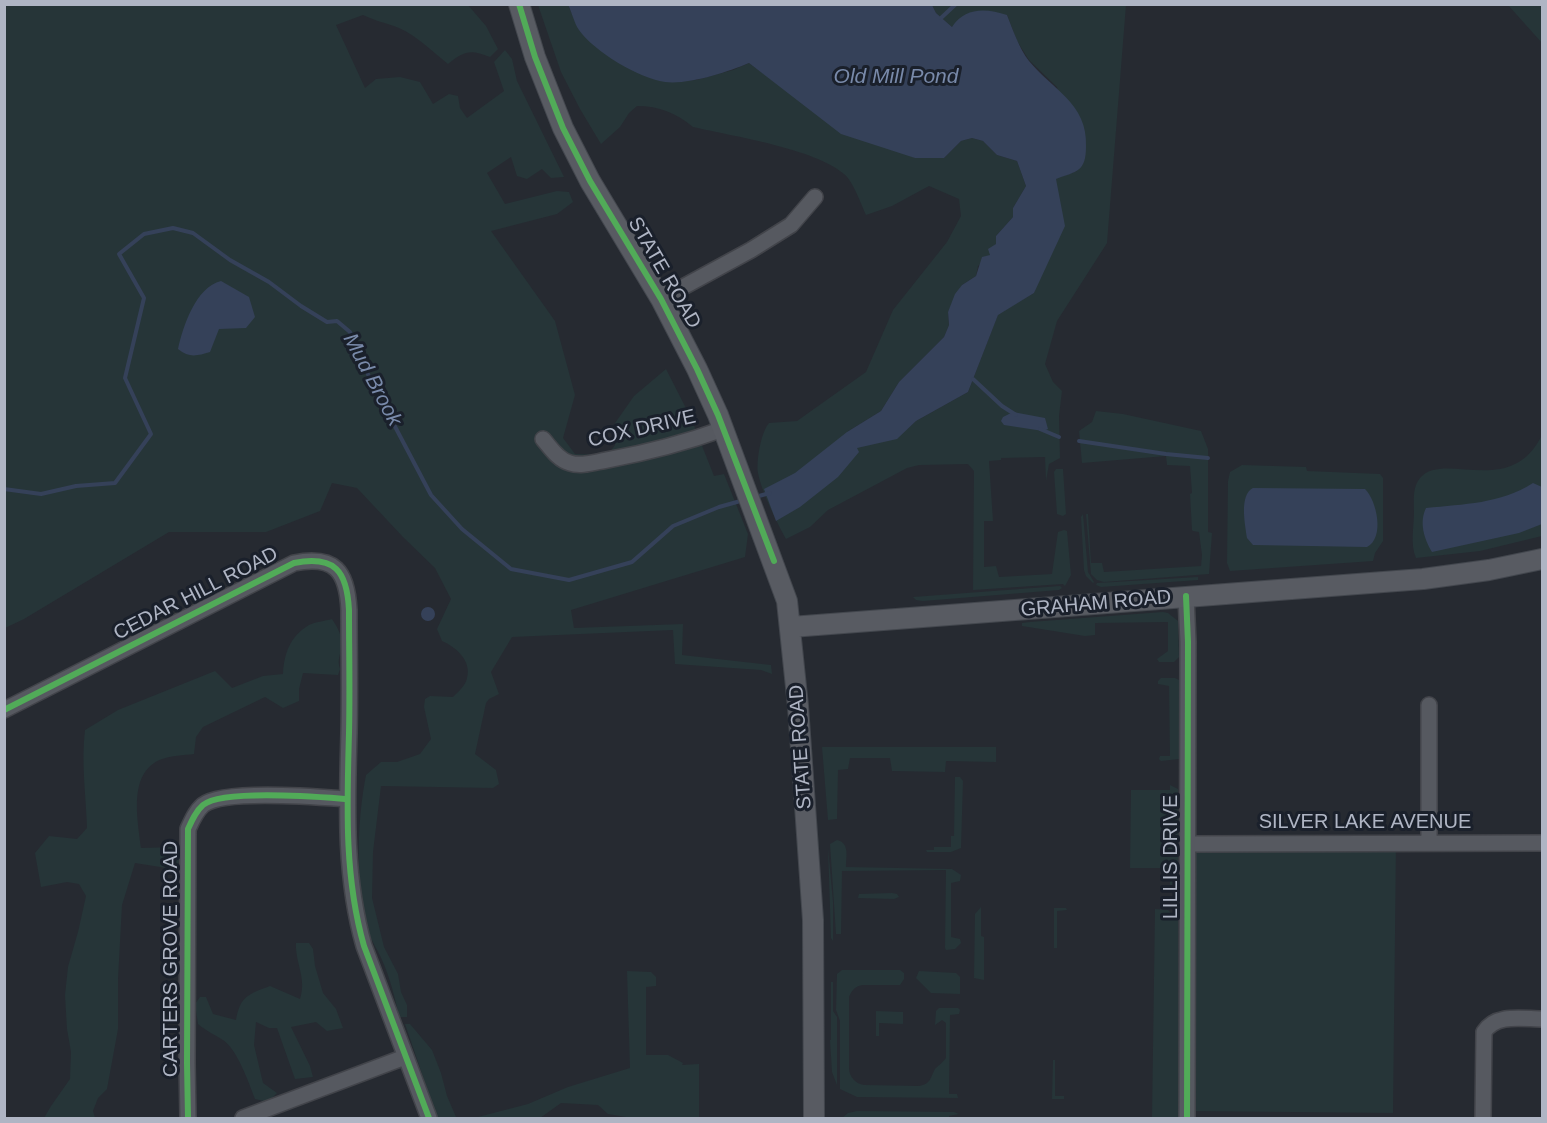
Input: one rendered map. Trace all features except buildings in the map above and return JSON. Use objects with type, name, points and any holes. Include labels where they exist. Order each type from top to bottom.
[{"type":"main road","name":"STATE ROAD","points":[[519,4],[535,57],[563,128],[590,181],[661,299],[697,369],[723,429],[787,601],[791,627],[813,920],[814,1119]]},
{"type":"main road","name":"GRAHAM ROAD","points":[[791,627],[1423,579],[1489,570],[1542,559]]},
{"type":"street","points":[[661,299],[751,250],[790,225],[815,197]]},
{"type":"street","name":"COX DRIVE","points":[[543,439],[558,457],[569,463],[583,464],[639,455],[676,446],[723,429]]},
{"type":"street","name":"CEDAR HILL ROAD","points":[[4,710],[294,563],[309,560],[330,565],[339,571],[345,580],[349,597],[346,799],[348,860],[357,922],[429,1119]]},
{"type":"street","name":"LILLIS DRIVE","points":[[1186,596],[1188,642],[1187,1119]]},
{"type":"street","points":[[1429,705],[1429,842]]},
{"type":"street","name":"CARTERS GROVE ROAD","points":[[188,1119],[187,856],[188,829],[195,814],[204,804],[236,796],[346,799]]},
{"type":"street","name":"SILVER LAKE AVENUE","points":[[1188,844],[1542,843]]},
{"type":"street","points":[[1483,1119],[1484,1032],[1489,1024],[1500,1019],[1542,1019]]},
{"type":"street","points":[[243,1119],[405,1057]]},
{"type":"shaded area","points":[[395,4],[396,6],[400,4],[468,5],[486,26],[498,49],[490,57],[472,52],[458,56],[448,64],[406,31],[363,15],[336,25],[365,88],[376,79],[400,77],[420,82],[433,104],[449,94],[458,96],[460,108],[467,118],[504,91],[494,62],[505,50],[512,59],[517,81],[564,177],[551,178],[542,169],[527,179],[517,176],[511,157],[487,173],[505,204],[557,191],[569,192],[573,202],[557,214],[491,231],[555,321],[575,395],[563,438],[575,454],[608,455],[615,445],[613,426],[634,396],[666,369],[691,418],[714,476],[724,474],[748,534],[745,557],[571,610],[574,628],[683,624],[682,655],[771,665],[772,674],[761,670],[675,664],[673,630],[512,637],[491,672],[499,694],[486,703],[475,754],[496,770],[499,784],[493,788],[381,786],[373,852],[372,898],[384,947],[398,974],[401,992],[407,1005],[407,1017],[399,1017],[390,981],[369,934],[364,913],[359,873],[359,832],[366,775],[381,762],[397,762],[420,754],[431,739],[424,707],[425,699],[430,696],[453,697],[465,683],[468,672],[462,655],[442,641],[437,629],[451,599],[435,568],[357,488],[332,483],[320,511],[266,532],[169,532],[24,619],[5,628],[5,5]]},
{"type":"shaded area","points":[[538,5],[568,5],[579,29],[665,82],[696,80],[749,63],[761,72],[915,158],[944,158],[961,141],[972,138],[983,141],[997,155],[1017,161],[1026,186],[1013,208],[1013,217],[996,236],[996,244],[990,255],[978,266],[976,276],[962,285],[948,312],[949,325],[944,337],[899,382],[881,411],[847,432],[896,439],[916,421],[968,392],[998,314],[1034,293],[1056,178],[1077,171],[1057,87],[1029,60],[1017,41],[1007,15],[952,27],[936,13],[932,5],[1126,5],[1107,243],[1057,321],[1045,364],[1053,382],[1062,391],[1059,416],[1060,458],[1049,464],[1046,481],[1045,457],[1001,458],[1001,460],[989,461],[993,521],[984,521],[984,567],[996,566],[999,577],[1052,574],[1058,532],[1064,530],[1067,531],[1071,575],[1065,586],[1063,584],[973,590],[974,471],[968,464],[919,465],[907,468],[828,510],[810,527],[786,539],[770,506],[758,473],[761,440],[769,423],[797,421],[866,372],[893,310],[947,242],[961,216],[959,199],[929,186],[892,206],[866,215],[851,182],[831,165],[773,144],[693,127],[674,114],[653,107],[637,106],[629,113],[620,127],[601,144],[561,72]]},
{"type":"shaded area","points":[[1508,5],[1542,5],[1542,43]]},
{"type":"shaded area","points":[[1096,411],[1123,414],[1201,431],[1208,449],[1208,532],[1212,533],[1209,574],[1104,582],[1097,580],[1091,574],[1086,514],[1088,514],[1091,563],[1102,563],[1104,572],[1201,566],[1202,555],[1199,532],[1192,530],[1190,466],[1167,465],[1166,456],[1082,463],[1079,431],[1092,422]]},
{"type":"shaded area","points":[[1542,435],[1542,536],[1480,551],[1416,558],[1413,541],[1414,494],[1421,477],[1432,470],[1446,468],[1496,470],[1513,465],[1529,454]]},
{"type":"shaded area","points":[[1242,465],[1306,467],[1307,471],[1380,474],[1383,478],[1383,541],[1373,561],[1230,571],[1227,563],[1228,481],[1230,472]]},
{"type":"shaded area","points":[[1056,469],[1063,469],[1066,514],[1063,516],[1057,514],[1054,472]]},
{"type":"shaded area","points":[[1083,514],[1088,572],[1093,583],[1084,570],[1081,517]]},
{"type":"shaded area","points":[[1198,577],[1198,580],[1101,587],[1096,585],[1097,583]]},
{"type":"shaded area","points":[[1060,586],[1062,588],[1059,590],[923,601],[913,597]]},
{"type":"shaded area","points":[[1163,612],[1178,621],[1179,657],[1174,662],[1159,662],[1157,659],[1168,651],[1168,622],[1095,623],[1095,635],[1085,636],[1022,626],[1022,623],[1030,622]]},
{"type":"shaded area","points":[[332,619],[341,640],[338,675],[303,673],[299,701],[283,708],[265,697],[203,727],[196,737],[194,754],[162,759],[151,765],[144,774],[137,798],[141,848],[177,847],[182,859],[173,869],[135,863],[122,905],[118,1029],[107,1089],[98,1098],[93,1111],[95,1118],[44,1118],[70,1079],[71,1052],[65,995],[68,967],[86,896],[79,884],[67,882],[41,887],[35,853],[49,836],[77,839],[87,828],[85,730],[118,710],[215,671],[232,688],[263,676],[283,674],[289,646],[297,634],[309,625]]},
{"type":"shaded area","points":[[1161,678],[1179,680],[1179,759],[1161,761],[1160,756],[1170,756],[1169,686],[1158,684]]},
{"type":"shaded area","points":[[822,747],[996,747],[996,762],[946,761],[945,772],[892,771],[890,758],[850,758],[848,769],[838,770],[837,819],[828,820]]},
{"type":"shaded area","points":[[955,777],[960,777],[963,781],[961,848],[951,852],[927,852],[926,850],[934,850],[934,847],[951,847],[951,836],[954,836]]},
{"type":"shaded area","points":[[1170,785],[1178,789],[1178,877],[1176,884],[1170,890],[1170,868],[1130,868],[1131,790],[1170,790]]},
{"type":"shaded area","points":[[837,840],[846,847],[846,867],[952,869],[961,875],[960,881],[951,883],[951,937],[960,939],[961,943],[955,949],[946,950],[945,948],[946,870],[842,871],[841,934],[836,934],[830,844]]},
{"type":"shaded area","points":[[1396,843],[1393,1113],[1187,1111],[1188,844]]},
{"type":"shaded area","points":[[828,847],[833,902],[833,941],[831,938]]},
{"type":"shaded area","points":[[892,893],[899,897],[894,899],[858,898],[859,894]]},
{"type":"shaded area","points":[[981,907],[984,980],[974,978],[975,914]]},
{"type":"shaded area","points":[[1054,908],[1066,908],[1067,910],[1057,911],[1057,948],[1054,948]]},
{"type":"shaded area","points":[[1155,909],[1168,910],[1178,920],[1179,1118],[1152,1118]]},
{"type":"shaded area","points":[[296,943],[309,943],[313,949],[315,966],[323,993],[336,1009],[343,1028],[327,1031],[316,1022],[291,1027],[313,1077],[295,1079],[277,1028],[269,1028],[256,1022],[254,1045],[263,1083],[277,1093],[268,1102],[255,1099],[242,1067],[228,1044],[198,1024],[195,1004],[200,997],[206,997],[213,1014],[236,1020],[240,1006],[247,997],[270,986],[300,999],[302,977]]},
{"type":"shaded area","points":[[842,970],[900,970],[904,973],[904,979],[900,985],[863,985],[854,989],[849,997],[849,1068],[854,1080],[864,1085],[919,1086],[926,1084],[935,1069],[946,1058],[946,1023],[942,1020],[935,1025],[936,1011],[939,1008],[958,1008],[959,1014],[950,1015],[949,1094],[957,1094],[958,1098],[857,1097],[840,1089],[840,1021],[836,1010],[837,974]]},
{"type":"shaded area","points":[[627,971],[651,972],[656,977],[656,986],[646,987],[646,1055],[668,1055],[683,1063],[682,1065],[699,1064],[699,1118],[632,1118],[608,1114],[598,1105],[561,1103],[540,1118],[474,1118],[528,1104],[568,1087],[630,1068]]},
{"type":"shaded area","points":[[919,971],[956,973],[960,977],[960,994],[931,993],[916,978]]},
{"type":"shaded area","points":[[831,982],[833,982],[833,1011],[837,1017],[837,1085],[832,1072],[830,1040]]},
{"type":"shaded area","points":[[876,1011],[903,1012],[903,1024],[879,1023],[879,1036],[876,1036]]},
{"type":"shaded area","points":[[405,1024],[410,1024],[432,1050],[447,1096],[456,1117],[459,1118],[437,1118]]},
{"type":"shaded area","points":[[1053,1060],[1055,1060],[1055,1096],[1064,1096],[1064,1099],[1052,1099]]},
{"type":"shaded area","points":[[857,1111],[954,1112],[959,1114],[949,1116],[949,1118],[842,1118],[848,1113]]},
{"type":"water","name":"Old Mill Pond","points":[[568,5],[932,5],[936,13],[952,27],[963,16],[976,11],[984,10],[1007,15],[1019,45],[1029,61],[1075,108],[1085,131],[1086,155],[1079,169],[1056,179],[1065,226],[1034,293],[998,315],[968,392],[916,421],[897,439],[857,448],[859,452],[838,477],[800,507],[776,521],[764,489],[795,473],[847,432],[881,411],[899,382],[944,337],[949,325],[948,312],[955,294],[962,285],[976,276],[982,257],[990,255],[988,249],[996,244],[996,236],[1013,217],[1013,208],[1026,186],[1017,161],[997,155],[983,141],[972,138],[961,141],[944,158],[915,158],[841,134],[749,63],[719,74],[685,82],[654,80],[630,70],[595,47],[579,30]]},
{"type":"water","points":[[221,281],[249,297],[255,317],[246,328],[219,329],[210,352],[193,355],[182,352],[178,349],[192,309],[204,291]]},
{"type":"water","points":[[1013,412],[1045,418],[1048,429],[1043,431],[1004,425],[1001,421],[1003,417]]},
{"type":"water","points":[[1533,483],[1542,487],[1542,524],[1519,533],[1432,552],[1423,530],[1426,508],[1495,499]]},
{"type":"water","points":[[1253,488],[1365,489],[1376,510],[1376,536],[1367,547],[1253,545],[1247,538],[1244,503]]},
{"type":"water","points":[[428,607],[433,609],[435,614],[433,619],[428,621],[423,619],[421,614],[423,609]]},
{"type":"waterway","points":[[941,18],[956,4]]},
{"type":"waterway","name":"Mud Brook","points":[[4,489],[41,494],[76,486],[115,483],[151,434],[125,378],[144,298],[119,254],[144,234],[173,228],[193,233],[230,260],[269,282],[301,306],[327,322],[337,321],[350,332],[370,379],[431,495],[462,529],[511,569],[569,580],[632,562],[673,526],[719,507],[744,500]]},
{"type":"waterway","points":[[973,379],[1002,406],[1016,415]]},
{"type":"waterway","points":[[1040,429],[1059,437]]},
{"type":"waterway","points":[[1079,441],[1208,458]]},
{"type":"waterway","name":"Mud Brook","points":[[755,497],[770,493]]},
{"type":"cycle path","points":[[519,4],[535,57],[563,128],[590,181],[661,299],[697,369],[718,415],[774,561]]},
{"type":"cycle path","points":[[4,710],[294,563],[320,561],[336,569],[345,585],[349,610],[348,840],[353,893],[364,946],[429,1118]]},
{"type":"cycle path","points":[[1186,596],[1188,642],[1187,1118]]},
{"type":"cycle path","points":[[188,1118],[188,829],[198,810],[214,800],[272,795],[347,799]]}]
